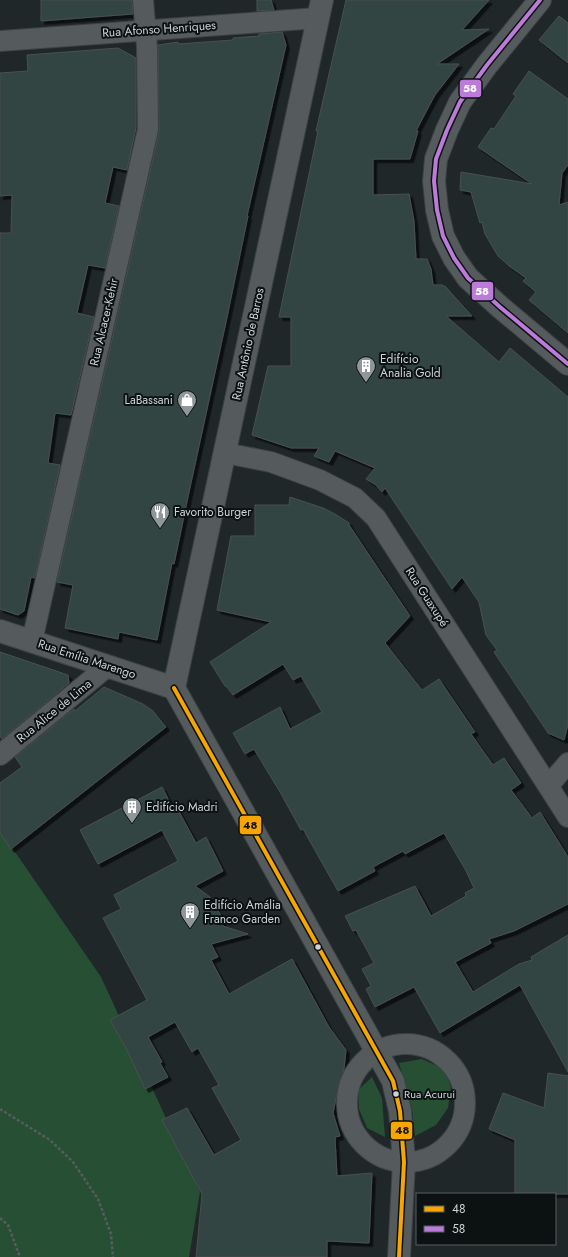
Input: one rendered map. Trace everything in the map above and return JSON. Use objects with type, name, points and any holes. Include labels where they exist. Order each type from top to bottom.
[{"type":"main road","points":[[540,0],[487,65],[460,102],[436,159],[434,181],[437,210],[443,236],[454,258],[468,278],[568,364]]},
{"type":"main road","name":"Rua Antônio de Barros","points":[[174,688],[320,9]]},
{"type":"main road","name":"Rua Emília Marengo","points":[[0,631],[174,688]]},
{"type":"main road","points":[[174,688],[393,1081],[400,1111],[404,1162],[399,1257]]},
{"type":"street","name":"Rua Alcacer-Kehir","points":[[32,641],[148,129],[148,91],[143,0]]},
{"type":"street","name":"Rua Afonso Henriques","points":[[0,41],[145,30],[320,9]]},
{"type":"street","name":"Rua Guaxupé","points":[[225,453],[271,462],[320,480],[355,498],[376,518],[549,785],[568,817]]},
{"type":"street","name":"Rua Alice de Lima","points":[[0,755],[108,666]]},
{"type":"street","points":[[549,785],[568,763]]},
{"type":"street","points":[[396,1044],[416,1044],[434,1050],[450,1063],[461,1080],[466,1099],[464,1118],[455,1137],[442,1151],[424,1160],[404,1162],[385,1158],[369,1149],[356,1134],[348,1117],[347,1098],[352,1079],[362,1063],[377,1051],[396,1044]]},
{"type":"path","points":[[0,1109],[50,1140],[73,1162],[98,1199],[111,1234],[113,1257]]},
{"type":"path","points":[[0,1218],[8,1225],[20,1257]]},
{"type":"green space","points":[[0,830],[101,977],[200,1192],[189,1257],[0,1257]]},
{"type":"green space","points":[[422,1059],[444,1069],[451,1087],[448,1108],[436,1125],[415,1136],[412,1109],[399,1063]]},
{"type":"green space","points":[[372,1077],[382,1098],[385,1137],[367,1128],[359,1109],[358,1090]]},
{"type":"building","points":[[41,0],[132,0],[133,14],[41,21]]},
{"type":"building","points":[[257,0],[271,0],[274,10],[257,11]]},
{"type":"building","points":[[346,0],[489,0],[462,30],[489,29],[437,64],[459,64],[435,95],[416,131],[418,131],[410,159],[373,159],[373,195],[409,194],[414,221],[416,259],[427,259],[431,269],[433,285],[442,285],[446,287],[472,316],[446,316],[499,362],[510,348],[568,397],[568,724],[564,740],[548,733],[494,652],[497,650],[486,635],[479,602],[462,577],[452,589],[385,488],[382,492],[376,485],[366,479],[375,468],[335,451],[329,462],[314,456],[319,448],[291,448],[252,435],[268,366],[291,366],[291,317],[279,317],[318,131],[316,131]]},
{"type":"building","points":[[559,16],[568,23],[568,63],[539,40]]},
{"type":"building","points":[[282,32],[286,45],[247,216],[226,322],[174,564],[172,563],[157,640],[119,632],[118,639],[65,628],[73,585],[57,582],[159,132],[158,45],[178,42],[178,44],[233,40],[233,38]]},
{"type":"building","points":[[118,48],[136,58],[136,128],[127,170],[113,167],[105,203],[119,206],[105,268],[88,265],[77,313],[94,317],[71,415],[55,413],[48,463],[60,465],[35,578],[31,577],[24,611],[18,615],[0,609],[0,233],[11,233],[12,195],[0,196],[0,73],[28,71],[27,55]]},
{"type":"building","points":[[529,71],[568,99],[568,165],[562,173],[559,205],[568,202],[568,333],[529,300],[536,292],[523,281],[526,278],[498,256],[485,234],[482,222],[480,223],[471,192],[460,190],[461,172],[532,184],[478,147],[491,128],[494,129],[516,96],[513,94]]},
{"type":"building","points":[[290,497],[323,508],[349,523],[410,616],[385,643],[422,690],[439,679],[475,732],[471,734],[493,765],[504,758],[521,783],[511,790],[532,818],[540,812],[568,857],[568,904],[514,931],[489,939],[491,943],[455,962],[473,992],[519,964],[532,960],[531,957],[568,935],[568,1072],[520,985],[440,1033],[414,987],[375,1007],[366,989],[371,986],[362,969],[374,963],[356,930],[353,931],[345,916],[415,886],[431,916],[466,896],[465,893],[474,888],[465,869],[444,833],[405,854],[403,851],[373,867],[375,871],[338,891],[303,829],[301,830],[254,749],[245,754],[233,733],[280,707],[290,729],[322,712],[301,676],[293,680],[283,664],[233,695],[225,686],[210,662],[271,622],[217,610],[231,536],[255,536],[255,505],[289,505]]},
{"type":"building","points":[[0,652],[68,675],[69,683],[2,739],[0,736]]},
{"type":"building","points":[[104,687],[143,704],[153,711],[166,727],[11,849],[0,833],[0,783],[22,767],[15,757],[74,709],[75,711]]},
{"type":"building","points":[[162,787],[173,808],[176,806],[196,843],[206,837],[223,871],[195,886],[210,897],[211,903],[221,916],[223,926],[248,934],[211,944],[218,957],[211,960],[229,994],[292,959],[329,1027],[346,1050],[344,1069],[333,1113],[340,1136],[335,1137],[337,1176],[372,1173],[369,1243],[327,1241],[327,1257],[196,1257],[202,1194],[162,1120],[187,1108],[214,1155],[241,1140],[212,1088],[219,1085],[198,1048],[192,1052],[175,1022],[148,1037],[162,1062],[160,1063],[168,1077],[145,1089],[127,1050],[110,1020],[147,1000],[103,918],[121,909],[114,895],[178,861],[162,830],[98,864],[80,830]]},
{"type":"building","points":[[548,1073],[568,1076],[568,1194],[515,1193],[515,1140],[489,1129],[503,1093],[544,1108]]},
{"type":"transit line","name":"58","points":[[540,0],[487,65],[460,102],[436,159],[434,181],[437,210],[443,236],[454,258],[468,278],[568,364]]},
{"type":"transit line","name":"48","points":[[174,688],[393,1081],[400,1111],[404,1162],[399,1257]]},
{"type":"place","name":"Edifício Analia Gold","points":[[366,383]]},
{"type":"place","name":"LaBassani","points":[[187,417]]},
{"type":"place","name":"Favorito Burger","points":[[160,529]]},
{"type":"place","name":"Edifício Madri","points":[[132,824]]},
{"type":"place","name":"Edifício Amália Franco Garden","points":[[190,929]]},
{"type":"place","name":"Rua Acurui","points":[[396,1094]]}]
